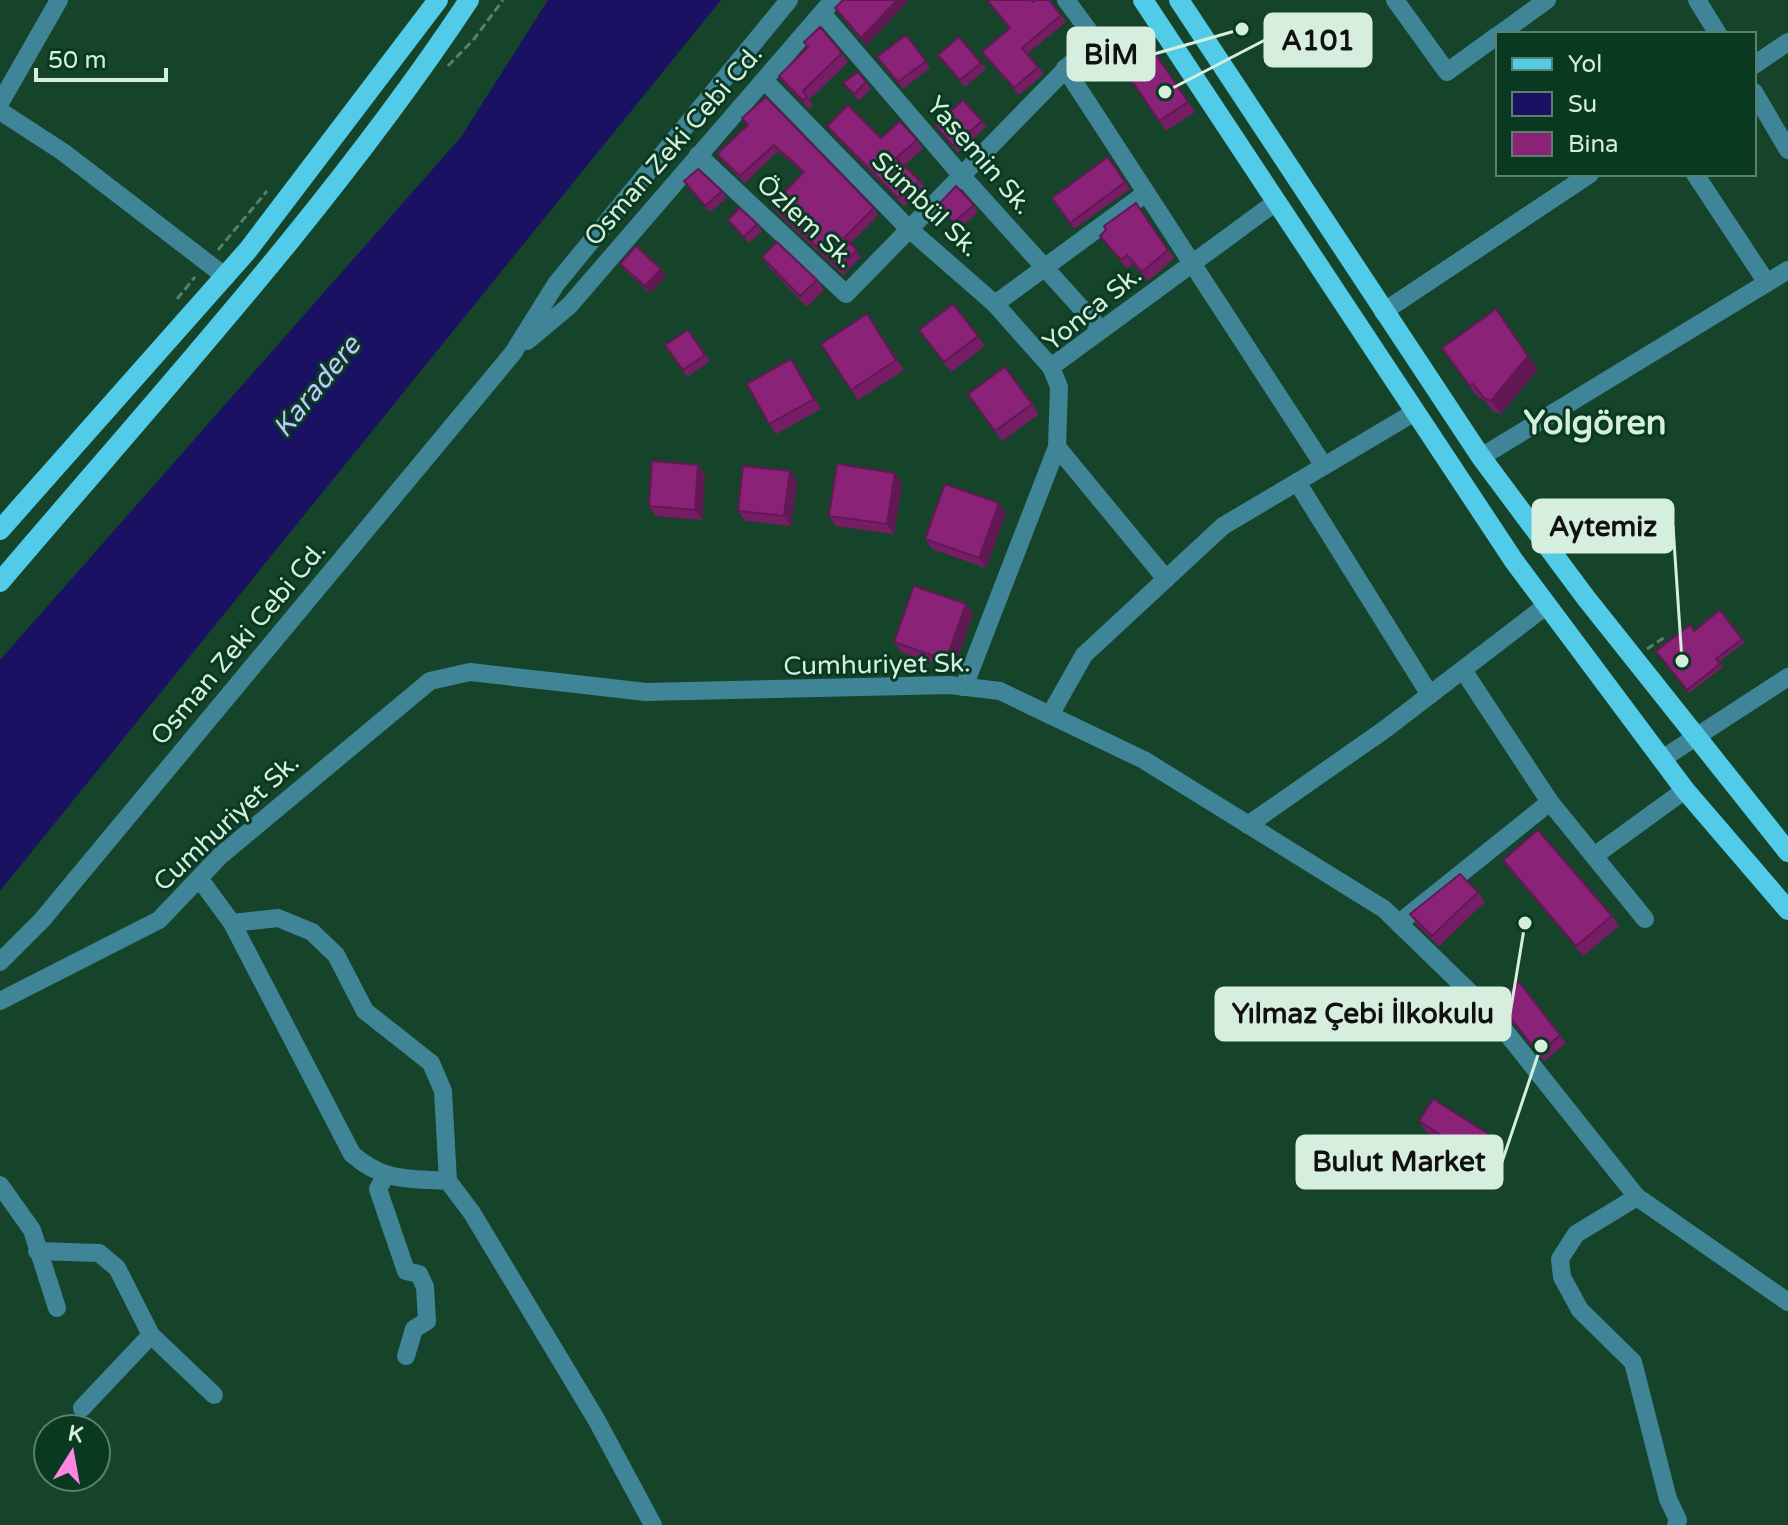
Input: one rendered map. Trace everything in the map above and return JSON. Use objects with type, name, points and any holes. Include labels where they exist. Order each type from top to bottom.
[{"type":"main road","points":[[0,530],[226,277],[438,0]]},
{"type":"main road","points":[[0,582],[232,309],[383,120],[469,0]]},
{"type":"main road","points":[[1143,0],[1415,412],[1547,605],[1685,790],[1788,910]]},
{"type":"main road","points":[[1179,0],[1481,457],[1788,852]]},
{"type":"street","points":[[0,103],[59,0]]},
{"type":"street","name":"Osman Zeki Cebi Cd.","points":[[0,962],[42,920],[513,353],[556,284],[789,0]]},
{"type":"street","points":[[908,228],[1095,39],[1066,0]]},
{"type":"street","points":[[1395,0],[1447,72],[1496,41]]},
{"type":"street","points":[[1507,32],[1547,0]]},
{"type":"street","points":[[1697,0],[1717,32]]},
{"type":"street","name":"Osman Zeki Cebi Cd.","points":[[513,353],[569,306],[828,6]]},
{"type":"street","name":"Yasemin Sk.","points":[[828,6],[961,175],[1101,330]]},
{"type":"street","points":[[1756,64],[1788,42]]},
{"type":"street","points":[[1065,68],[1324,466]]},
{"type":"street","name":"Sümbül Sk.","points":[[764,80],[908,228],[995,304],[1051,367]]},
{"type":"street","points":[[1756,95],[1788,150]]},
{"type":"street","points":[[0,111],[63,152],[226,277]]},
{"type":"street","name":"Özlem Sk.","points":[[698,155],[846,294],[908,228]]},
{"type":"street","points":[[1383,312],[1587,176]]},
{"type":"street","points":[[1696,176],[1767,283]]},
{"type":"street","points":[[995,304],[1146,193]]},
{"type":"street","name":"Yonca Sk.","points":[[964,687],[1057,447],[1059,387],[1051,367],[1276,202]]},
{"type":"street","points":[[1481,457],[1788,270]]},
{"type":"street","points":[[1050,715],[1084,655],[1223,526],[1415,412]]},
{"type":"street","points":[[1057,447],[1166,579]]},
{"type":"street","points":[[1297,482],[1430,695]]},
{"type":"street","points":[[1248,825],[1430,695],[1547,605]]},
{"type":"street","points":[[1463,670],[1550,802],[1645,919]]},
{"type":"street","name":"Cumhuriyet Sk.","points":[[0,1001],[159,920],[199,878],[430,681],[470,672],[646,692],[964,687],[1000,691],[1144,760],[1384,909],[1489,1011],[1637,1197],[1788,1302]]},
{"type":"street","points":[[1662,759],[1788,677]]},
{"type":"street","points":[[1594,856],[1685,790]]},
{"type":"street","points":[[1399,923],[1550,802]]},
{"type":"street","points":[[199,878],[232,923],[352,1154],[371,1171],[385,1177],[448,1181]]},
{"type":"street","points":[[232,923],[278,918],[312,932],[336,955],[365,1011],[431,1063],[443,1091],[448,1181],[472,1213],[596,1419],[653,1525]]},
{"type":"street","points":[[385,1177],[378,1189],[406,1271],[419,1274],[428,1307],[427,1321],[414,1329],[406,1356]]},
{"type":"street","points":[[0,1185],[32,1230],[57,1308]]},
{"type":"street","points":[[1637,1197],[1576,1234],[1560,1259],[1562,1277],[1580,1310],[1633,1362],[1668,1499],[1678,1520],[1676,1525]]},
{"type":"street","points":[[37,1251],[99,1253],[117,1268],[151,1335],[214,1395]]},
{"type":"street","points":[[82,1408],[151,1335]]},
{"type":"water","name":"Karadere","points":[[548,0],[721,0],[0,891],[0,660],[461,137]]},
{"type":"building","points":[[843,0],[897,0],[861,38],[835,8]]},
{"type":"building","points":[[987,0],[1049,0],[1061,15],[1022,48],[1038,67],[1014,88],[982,52],[1010,28]]},
{"type":"building","points":[[820,27],[842,53],[803,91],[807,97],[803,101],[779,76],[808,47],[804,42]]},
{"type":"building","points":[[906,35],[926,61],[898,82],[877,57]]},
{"type":"building","points":[[959,37],[981,63],[960,80],[938,55]]},
{"type":"building","points":[[1155,53],[1188,102],[1159,121],[1126,72]]},
{"type":"building","points":[[858,72],[866,82],[854,94],[843,83]]},
{"type":"building","points":[[766,97],[874,208],[844,238],[857,250],[839,268],[772,205],[804,172],[774,145],[740,176],[717,154],[748,125],[742,118]]},
{"type":"building","points":[[963,100],[982,121],[953,146],[935,125]]},
{"type":"building","points":[[848,105],[881,138],[900,121],[917,140],[896,158],[920,181],[898,198],[827,126]]},
{"type":"building","points":[[1108,157],[1125,182],[1070,223],[1052,198]]},
{"type":"building","points":[[698,169],[722,191],[705,206],[684,181]]},
{"type":"building","points":[[956,186],[974,205],[953,223],[938,205]]},
{"type":"building","points":[[1136,203],[1168,250],[1142,272],[1127,255],[1121,260],[1100,236],[1106,230],[1104,226]]},
{"type":"building","points":[[740,208],[757,224],[744,237],[728,220]]},
{"type":"building","points":[[777,242],[817,280],[800,296],[762,257]]},
{"type":"building","points":[[636,246],[661,269],[645,286],[620,264]]},
{"type":"building","points":[[953,304],[978,336],[944,362],[919,330]]},
{"type":"building","points":[[1496,309],[1528,356],[1491,401],[1484,398],[1473,384],[1469,385],[1442,348]]},
{"type":"building","points":[[867,314],[896,360],[851,390],[821,344]]},
{"type":"building","points":[[688,330],[705,355],[683,370],[665,345]]},
{"type":"building","points":[[791,359],[814,399],[769,424],[747,384]]},
{"type":"building","points":[[1005,367],[1032,404],[995,431],[968,394]]},
{"type":"building","points":[[652,461],[698,465],[695,510],[649,506]]},
{"type":"building","points":[[837,464],[895,473],[887,524],[829,516]]},
{"type":"building","points":[[743,466],[790,471],[784,516],[738,511]]},
{"type":"building","points":[[945,484],[999,503],[979,558],[925,539]]},
{"type":"building","points":[[914,586],[966,604],[946,660],[894,642]]},
{"type":"building","points":[[1720,610],[1742,639],[1716,659],[1720,664],[1687,690],[1656,651],[1690,625],[1694,631]]},
{"type":"building","points":[[1538,830],[1612,916],[1576,946],[1503,860]]},
{"type":"building","points":[[1460,874],[1478,892],[1432,936],[1410,914]]},
{"type":"building","points":[[1519,982],[1560,1035],[1538,1053],[1498,1002]]},
{"type":"building","points":[[1433,1099],[1487,1133],[1473,1156],[1419,1121]]},
{"type":"place","name":"BİM","points":[[1242,29]]},
{"type":"place","name":"A101","points":[[1165,92]]},
{"type":"place","name":"Aytemiz","points":[[1682,661]]},
{"type":"place","name":"Yılmaz Çebi İlkokulu","points":[[1525,923]]},
{"type":"place","name":"Bulut Market","points":[[1541,1046]]},
{"type":"district","name":"Yolgören","points":[[1595,422]]}]
